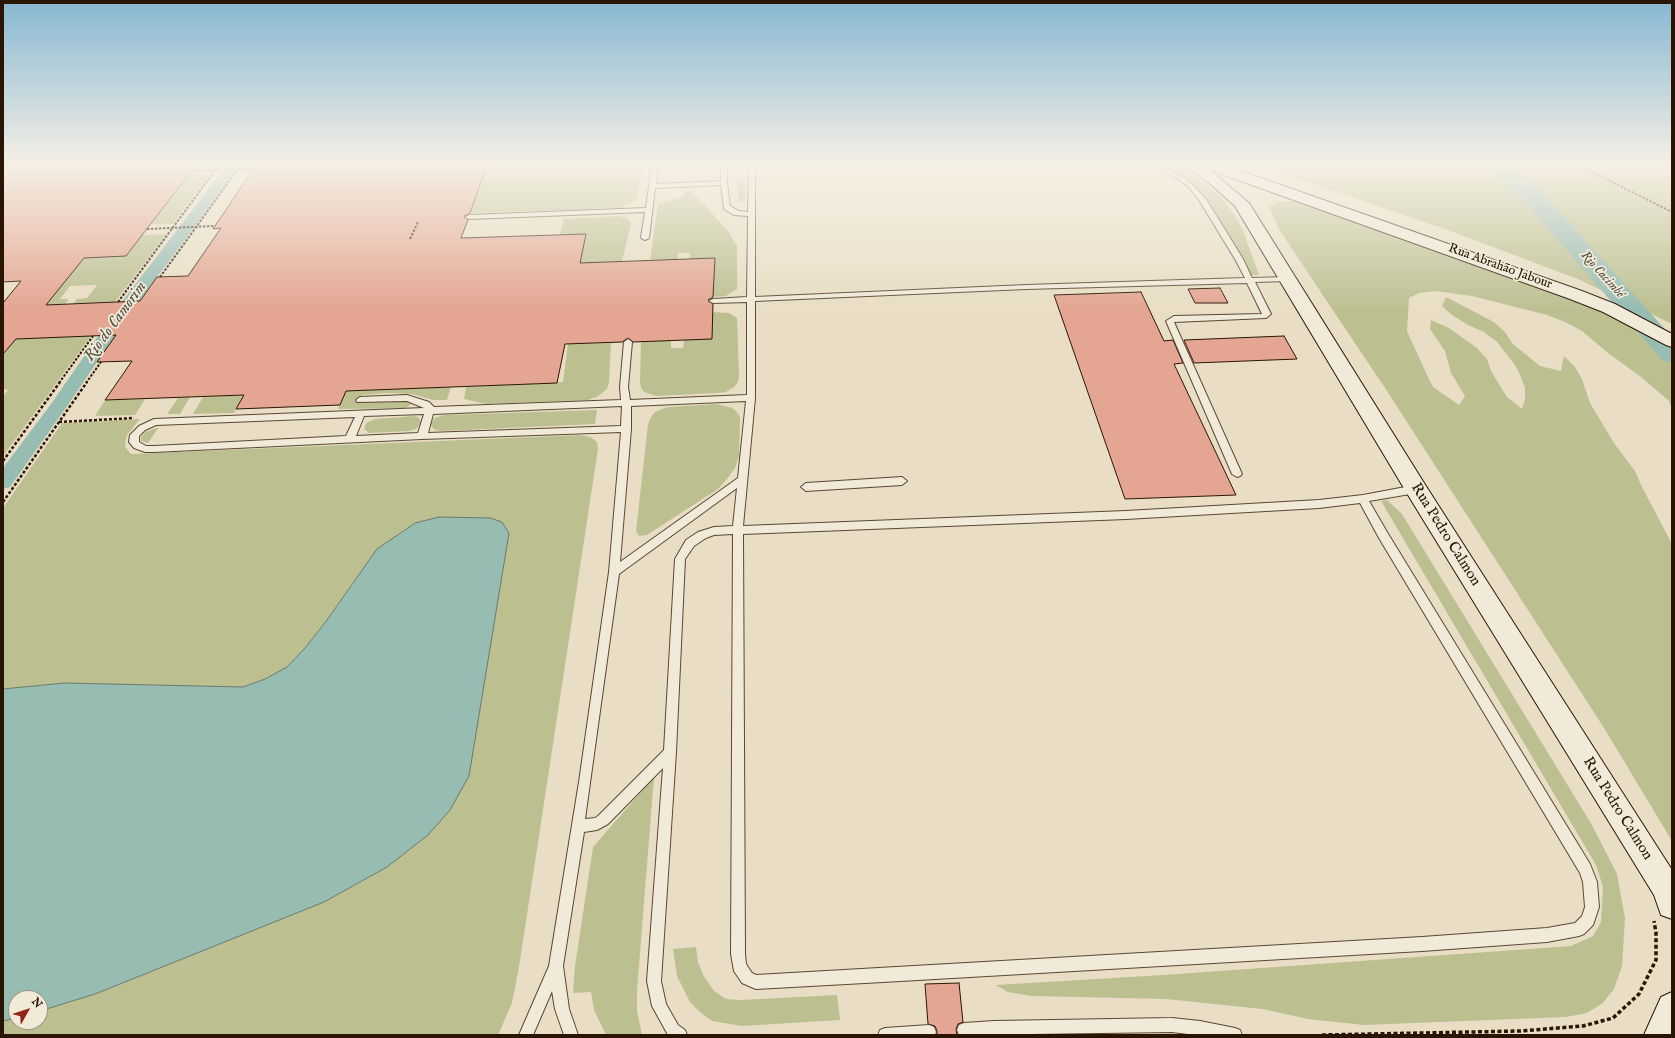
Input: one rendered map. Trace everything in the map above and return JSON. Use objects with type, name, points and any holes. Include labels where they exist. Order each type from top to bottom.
[{"type":"street","name":"Rua Pedro Calmon","points":[[1247,213],[1416,489],[1666,886],[1672,904]]},
{"type":"street","name":"Rua Abrahão Jabour","points":[[1350,213],[1523,275],[1609,308],[1670,340]]},
{"type":"street","points":[[1660,1035],[1672,1008]]},
{"type":"lane","points":[[469,217],[561,213]]},
{"type":"lane","points":[[645,238],[649,213]]},
{"type":"lane","points":[[744,213],[752,214],[752,300],[751,398],[738,529],[738,954],[739,966],[747,978],[756,982],[875,976],[1084,962],[1422,944],[1547,935],[1579,929],[1588,920],[1592,907],[1590,882],[1585,869],[1363,499]]},
{"type":"lane","points":[[1210,213],[1239,259],[1266,312],[1265,315],[1174,318],[1170,321],[1237,474]]},
{"type":"lane","points":[[713,301],[1026,287],[1288,280]]},
{"type":"lane","points":[[526,1035],[556,966],[585,782],[614,572],[626,429],[626,403],[624,387],[628,342]]},
{"type":"lane","points":[[360,400],[407,398],[426,404],[430,410],[422,436]]},
{"type":"lane","points":[[626,429],[350,439],[154,449],[145,449],[137,446],[134,442],[135,435],[142,428],[154,422],[751,398]]},
{"type":"lane","points":[[350,439],[361,413]]},
{"type":"lane","points":[[614,572],[742,480]]},
{"type":"lane","points":[[806,487],[902,481]]},
{"type":"lane","points":[[680,1035],[673,1030],[659,1006],[654,981],[670,752],[680,559],[690,543],[702,535],[714,531],[738,529],[1168,512],[1319,504],[1363,499],[1416,489]]},
{"type":"lane","points":[[577,827],[597,824],[603,820],[670,752]]},
{"type":"lane","points":[[556,966],[562,1009],[571,1035]]},
{"type":"lane","points":[[964,1030],[994,1028],[1172,1025],[1200,1028],[1235,1035]]},
{"type":"lane","points":[[885,1035],[929,1032]]},
{"type":"path","points":[[118,302],[183,213]]},
{"type":"path","points":[[160,277],[206,213]]},
{"type":"path","points":[[410,239],[418,222]]},
{"type":"path","points":[[147,229],[215,226]]},
{"type":"path","points":[[3,461],[93,336]]},
{"type":"path","points":[[3,502],[101,362]]},
{"type":"path","points":[[59,422],[157,416],[154,422]]},
{"type":"green space","points":[[159,213],[181,213],[173,224],[151,224]]},
{"type":"green space","points":[[657,213],[712,213],[728,231],[737,246],[737,289],[726,296],[713,297],[715,258],[689,259],[690,253],[678,253],[678,259],[650,260]]},
{"type":"green space","points":[[1216,213],[1233,213],[1242,228],[1259,275],[1251,275]]},
{"type":"green space","points":[[1272,213],[1332,213],[1545,289],[1592,308],[1672,348],[1672,409],[1669,401],[1641,377],[1608,353],[1582,331],[1565,322],[1547,315],[1472,296],[1435,291],[1419,293],[1409,298],[1407,331],[1427,375],[1433,387],[1459,405],[1465,396],[1451,373],[1445,351],[1430,329],[1431,320],[1449,328],[1477,348],[1487,359],[1491,371],[1507,397],[1522,409],[1525,399],[1525,388],[1515,365],[1497,342],[1484,332],[1468,325],[1452,315],[1442,306],[1446,297],[1494,322],[1505,332],[1513,344],[1540,366],[1561,371],[1564,356],[1575,367],[1582,379],[1590,403],[1614,443],[1635,471],[1672,544],[1672,841],[1604,728],[1387,391],[1280,231]]},
{"type":"green space","points":[[1399,213],[1672,213],[1672,324],[1578,279]]},
{"type":"green space","points":[[618,216],[627,218],[631,224],[622,261],[580,263],[586,234],[560,235],[564,219]]},
{"type":"green space","points":[[167,234],[115,302],[73,304],[77,299],[87,298],[97,285],[70,286],[60,299],[69,299],[65,304],[46,305],[84,258],[126,256],[142,235]]},
{"type":"green space","points":[[713,312],[729,313],[737,318],[739,376],[738,382],[734,387],[726,392],[718,393],[656,396],[644,392],[640,383],[641,341],[671,340],[671,348],[683,348],[684,340]]},
{"type":"green space","points":[[91,336],[3,456],[3,396],[8,390],[3,389],[3,354],[16,339]]},
{"type":"green space","points":[[611,343],[609,382],[607,389],[597,397],[588,400],[486,404],[464,399],[466,387],[563,382],[568,344]]},
{"type":"green space","points":[[451,387],[447,400],[433,400],[412,394],[389,393],[362,395],[359,402],[410,402],[410,405],[406,408],[338,409],[346,391]]},
{"type":"green space","points":[[244,395],[234,413],[193,414],[203,397]]},
{"type":"green space","points":[[190,397],[180,414],[167,414],[178,398]]},
{"type":"green space","points":[[145,399],[135,415],[95,416],[105,400]]},
{"type":"green space","points":[[717,404],[732,408],[740,417],[739,456],[735,468],[718,489],[647,535],[639,536],[636,531],[648,424],[651,417],[655,412],[668,407]]},
{"type":"green space","points":[[597,410],[595,424],[441,431],[435,430],[430,425],[435,418],[444,415]]},
{"type":"green space","points":[[415,416],[419,418],[421,423],[416,429],[410,431],[369,433],[364,429],[366,423],[375,419]]},
{"type":"green space","points":[[140,419],[127,435],[125,443],[126,448],[131,454],[581,435],[590,437],[597,442],[598,449],[519,967],[512,1003],[498,1035],[3,1035],[3,1021],[8,1020],[8,1030],[48,1030],[48,1009],[95,994],[324,902],[387,867],[439,517],[415,523],[398,534],[354,581],[327,620],[305,648],[287,667],[265,679],[243,687],[65,683],[3,689],[3,508],[62,423]]},
{"type":"green space","points":[[159,427],[148,443],[141,441],[141,437],[145,432]]},
{"type":"green space","points":[[1387,500],[1402,514],[1592,825],[1617,874],[1625,918],[1622,966],[1614,989],[1603,1003],[1587,1013],[1566,1017],[1364,1025],[1308,1019],[1262,1009],[1166,999],[1031,996],[1008,992],[996,985],[1163,975],[1571,946],[1593,936],[1601,922],[1603,887],[1596,865],[1381,501]]},
{"type":"green space","points":[[654,777],[637,991],[637,1011],[642,1035],[606,1035],[594,1010],[591,992],[573,993],[575,966],[593,847]]},
{"type":"green space","points":[[696,947],[698,962],[703,975],[714,991],[726,999],[741,1000],[837,995],[840,1020],[742,1026],[712,1021],[690,1002],[677,976],[673,949]]},
{"type":"water","points":[[439,517],[490,518],[502,522],[509,533],[469,776],[450,810],[428,835],[387,867],[324,902],[95,994],[48,1009],[48,990],[8,990],[8,1020],[3,1021],[3,689],[65,683],[243,687],[265,679],[287,667],[305,648],[327,620],[377,549],[415,523]]},
{"type":"building","points":[[3,213],[159,213],[126,256],[84,258],[46,305],[140,301],[157,277],[188,276],[221,228],[213,229],[223,213],[469,213],[464,216],[468,220],[461,238],[586,234],[580,263],[715,258],[713,297],[708,300],[713,304],[712,339],[633,342],[628,338],[622,342],[565,344],[557,383],[346,391],[340,405],[236,409],[244,395],[105,400],[132,361],[97,362],[116,335],[16,339],[3,354],[3,303],[21,281],[3,282]]},
{"type":"building","points":[[1220,288],[1228,303],[1195,303],[1188,289]]},
{"type":"building","points":[[1141,292],[1164,341],[1173,340],[1183,363],[1174,364],[1236,495],[1125,499],[1054,295]]},
{"type":"building","points":[[1284,336],[1297,359],[1194,363],[1184,340]]},
{"type":"building","points":[[959,983],[963,1022],[958,1024],[956,1029],[957,1035],[937,1035],[935,1026],[928,1024],[925,984]]},
{"type":"waterway","name":"Rio do Camorim","points":[[3,482],[57,408],[130,302],[197,213]]},
{"type":"waterway","name":"Rio Cacimbé","points":[[1548,213],[1672,354]]}]
